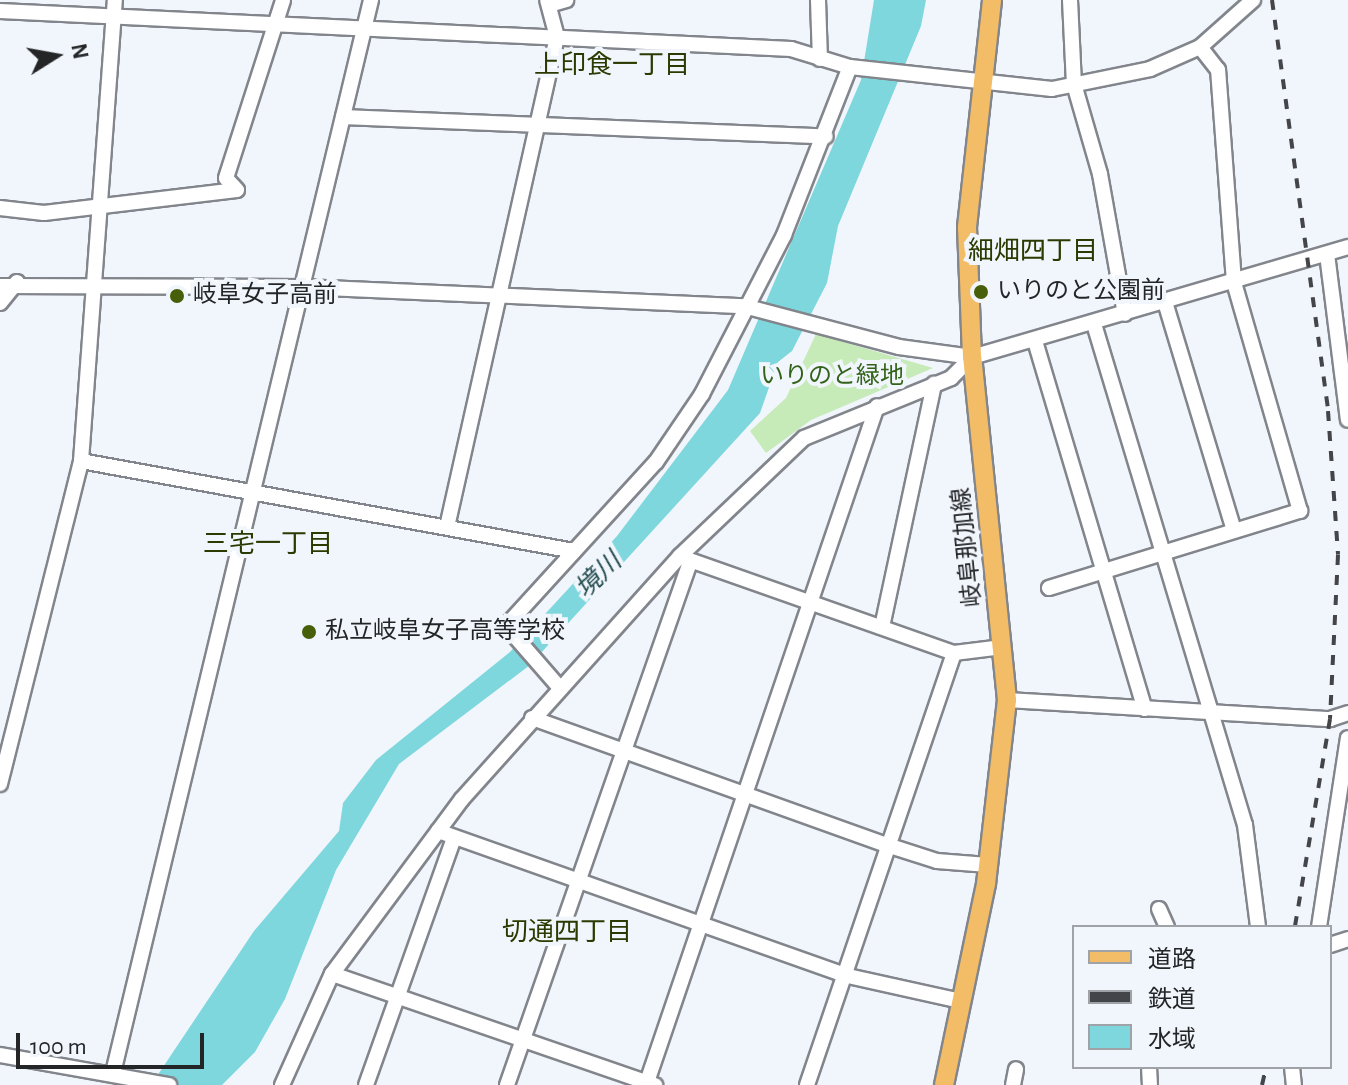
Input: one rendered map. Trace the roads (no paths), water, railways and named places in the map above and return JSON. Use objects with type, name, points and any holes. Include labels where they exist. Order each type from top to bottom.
[{"type":"main road","name":"岐阜那加線","points":[[944,1085],[988,865],[1007,700],[972,357],[967,227],[988,77],[992,0]]},
{"type":"street","points":[[0,784],[81,461],[90,287],[111,18],[115,0]]},
{"type":"street","points":[[0,208],[44,213],[237,190],[226,178],[283,0]]},
{"type":"street","points":[[113,1073],[371,0]]},
{"type":"street","points":[[447,527],[557,37],[548,2],[566,0]]},
{"type":"street","points":[[818,0],[820,59]]},
{"type":"street","points":[[1070,0],[1074,84],[1100,174],[1125,314]]},
{"type":"street","points":[[0,11],[363,32],[557,37],[791,49],[853,68],[914,75],[988,77],[1052,89],[1150,69],[1200,47],[1253,0]]},
{"type":"street","points":[[1049,588],[1300,511],[1234,282],[1218,70],[1200,47]]},
{"type":"street","points":[[559,687],[506,626],[656,462],[719,366],[826,136],[853,68]]},
{"type":"street","points":[[343,117],[826,136]]},
{"type":"street","points":[[282,1085],[332,974],[438,831],[559,687],[804,438],[934,384],[972,357],[1094,324],[1348,247]]},
{"type":"street","points":[[1327,254],[1348,420]]},
{"type":"street","points":[[0,286],[17,282],[90,287],[303,287],[748,306],[816,320],[899,347],[972,357]]},
{"type":"street","points":[[0,303],[17,282]]},
{"type":"street","points":[[1165,302],[1234,530]]},
{"type":"street","points":[[1094,324],[1245,825],[1258,925]]},
{"type":"street","points":[[1035,341],[1145,709]]},
{"type":"street","points":[[882,627],[934,384]]},
{"type":"street","points":[[332,974],[522,1043],[649,1084],[813,604],[877,406]]},
{"type":"street","points":[[81,461],[251,495],[574,551]]},
{"type":"street","points":[[685,559],[954,653],[1003,647]]},
{"type":"street","points":[[507,1085],[578,883],[685,559]]},
{"type":"street","points":[[807,1085],[843,971],[954,653]]},
{"type":"street","points":[[1007,700],[1330,719],[1348,713]]},
{"type":"street","points":[[532,718],[621,754],[887,845],[937,861],[988,865]]},
{"type":"street","points":[[1319,925],[1348,738]]},
{"type":"street","points":[[438,831],[453,841],[903,993],[961,1001]]},
{"type":"street","points":[[366,1085],[453,841]]},
{"type":"street","points":[[1159,909],[1166,925]]},
{"type":"street","points":[[0,1055],[169,1085]]},
{"type":"street","points":[[1013,1085],[1016,1069]]},
{"type":"water","name":"境川","points":[[874,0],[926,0],[921,26],[838,226],[827,283],[792,351],[778,362],[760,413],[530,665],[399,764],[336,870],[285,999],[255,1052],[222,1085],[151,1085],[254,931],[339,831],[343,803],[376,760],[510,652],[617,536],[728,390],[861,80]]},
{"type":"railway","points":[[1272,0],[1328,411],[1338,555],[1330,719],[1295,925]]},
{"type":"railway","points":[[1262,1085],[1266,1069]]},
{"type":"place","name":"いりのと公園前","points":[[981,292]]},
{"type":"place","name":"岐阜女子高前","points":[[177,296]]},
{"type":"place","name":"私立岐阜女子高等学校","points":[[309,632]]},
{"type":"district","name":"上印食一丁目","points":[[612,66]]},
{"type":"district","name":"細畑四丁目","points":[[1033,252]]},
{"type":"district","name":"三宅一丁目","points":[[268,545]]},
{"type":"district","name":"切通四丁目","points":[[567,933]]},
{"type":"park label","name":"いりのと緑地","points":[[832,377]]}]
